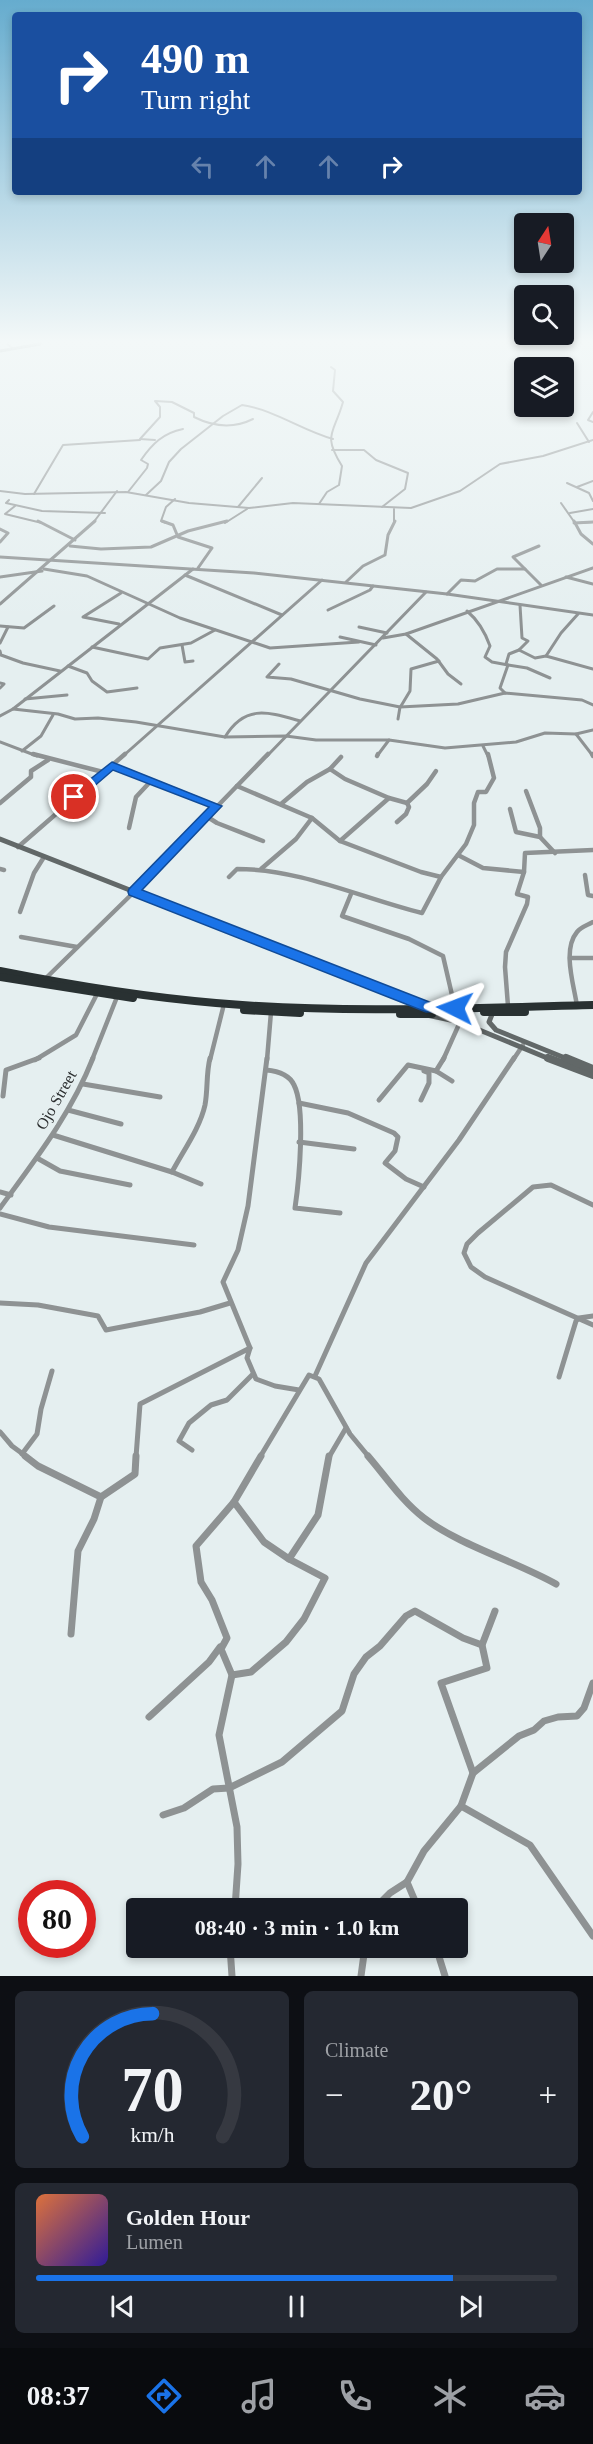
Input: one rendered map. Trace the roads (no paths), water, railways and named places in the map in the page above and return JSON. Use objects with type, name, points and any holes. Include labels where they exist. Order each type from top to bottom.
[{"type":"highway","points":[[0,971],[44,980],[217,1003],[353,1009],[593,1005]]},
{"type":"highway","points":[[0,977],[117,997],[271,1012],[420,1014],[593,1011]]},
{"type":"street","points":[[140,440],[143,436]]},
{"type":"street","points":[[128,492],[147,468],[148,464],[141,460],[155,440],[162,436]]},
{"type":"street","points":[[146,495],[161,481],[170,462],[181,449],[197,436]]},
{"type":"street","points":[[322,436],[333,439]]},
{"type":"street","points":[[319,504],[322,498],[336,488],[341,480],[342,466],[332,450],[331,436]]},
{"type":"street","points":[[34,494],[63,446],[155,440]]},
{"type":"street","points":[[0,491],[34,494],[117,491],[249,508],[292,503],[394,509],[428,504],[460,492],[500,464],[543,456],[591,441]]},
{"type":"street","points":[[332,450],[364,450],[376,460],[408,473],[405,489],[381,508]]},
{"type":"street","points":[[238,507],[262,478]]},
{"type":"street","points":[[577,487],[593,481]]},
{"type":"street","points":[[567,483],[589,493],[593,501]]},
{"type":"street","points":[[0,604],[43,570],[105,513],[117,491]]},
{"type":"street","points":[[9,500],[6,503],[47,512],[105,513]]},
{"type":"street","points":[[175,500],[166,507],[161,520],[173,525],[179,534],[178,537],[212,548],[198,568]]},
{"type":"street","points":[[561,503],[570,513],[578,534],[593,544]]},
{"type":"street","points":[[15,506],[5,514],[41,522],[75,540]]},
{"type":"street","points":[[70,546],[101,549],[142,548],[157,545],[179,534],[217,526],[249,508]]},
{"type":"street","points":[[570,513],[593,508]]},
{"type":"street","points":[[346,582],[363,566],[385,555],[387,538],[396,519],[394,509]]},
{"type":"street","points":[[574,523],[593,522]]},
{"type":"street","points":[[0,529],[8,533],[0,542]]},
{"type":"street","points":[[539,546],[513,557],[541,585]]},
{"type":"street","points":[[0,557],[198,568],[346,582],[593,615]]},
{"type":"street","points":[[383,638],[406,634],[593,568]]},
{"type":"street","points":[[0,716],[13,709],[146,603],[193,569]]},
{"type":"street","points":[[447,594],[461,580],[475,581],[496,569],[525,569]]},
{"type":"street","points":[[0,577],[43,570],[87,576],[146,603],[215,630],[270,648],[344,645],[359,642]]},
{"type":"street","points":[[185,575],[282,615]]},
{"type":"street","points":[[566,577],[593,584]]},
{"type":"street","points":[[18,847],[159,726],[322,580]]},
{"type":"street","points":[[328,610],[370,590],[373,586]]},
{"type":"street","points":[[44,980],[332,691],[426,592]]},
{"type":"street","points":[[119,624],[83,617],[121,593]]},
{"type":"street","points":[[0,626],[24,628],[54,606]]},
{"type":"street","points":[[505,693],[500,688],[509,654],[519,650],[528,641],[522,638],[520,606]]},
{"type":"street","points":[[467,611],[480,622],[487,637],[490,645],[485,657],[492,662],[527,668],[550,678]]},
{"type":"street","points":[[546,656],[561,633],[578,614]]},
{"type":"street","points":[[0,643],[8,627]]},
{"type":"street","points":[[359,627],[387,633]]},
{"type":"street","points":[[92,647],[148,659],[160,648],[195,642],[215,630]]},
{"type":"street","points":[[406,634],[439,661],[448,674],[461,684]]},
{"type":"street","points":[[340,637],[376,645]]},
{"type":"street","points":[[182,645],[185,662],[193,661]]},
{"type":"street","points":[[519,650],[535,658],[546,656],[593,669]]},
{"type":"street","points":[[0,651],[1,655],[23,663],[60,671]]},
{"type":"street","points":[[398,719],[401,706],[410,691],[411,669],[439,661]]},
{"type":"street","points":[[279,664],[267,677],[291,679],[332,691],[401,706],[459,704],[505,693],[582,700],[593,705]]},
{"type":"street","points":[[68,666],[87,673],[92,681],[107,692],[137,688]]},
{"type":"street","points":[[0,683],[4,684],[0,688]]},
{"type":"street","points":[[25,699],[46,699],[67,695]]},
{"type":"street","points":[[0,709],[5,712]]},
{"type":"street","points":[[13,709],[75,719],[98,718],[159,726],[225,737],[286,736],[316,740],[389,740],[445,748],[516,742],[545,733],[576,734],[593,730]]},
{"type":"street","points":[[225,737],[232,723],[262,711],[300,721]]},
{"type":"street","points":[[22,750],[41,736],[53,715]]},
{"type":"street","points":[[576,734],[593,756]]},
{"type":"street","points":[[377,756],[389,740]]},
{"type":"street","points":[[0,742],[51,759],[104,772]]},
{"type":"street","points":[[229,877],[237,869],[261,868],[309,879],[351,894],[422,913],[441,877],[458,855],[474,825],[474,803],[478,792],[486,792],[494,778],[487,750],[483,746]]},
{"type":"street","points":[[281,804],[307,782],[330,769],[341,757]]},
{"type":"street","points":[[0,803],[31,777],[31,771],[51,759]]},
{"type":"street","points":[[112,766],[216,806]]},
{"type":"street","points":[[330,769],[345,779],[406,803],[409,807],[406,814],[397,822]]},
{"type":"street","points":[[406,803],[427,784],[436,771]]},
{"type":"street","points":[[129,828],[136,796],[150,782]]},
{"type":"street","points":[[237,786],[312,818],[340,841],[421,872],[441,877]]},
{"type":"street","points":[[526,791],[537,819],[540,837],[555,853]]},
{"type":"street","points":[[340,841],[389,798]]},
{"type":"street","points":[[510,809],[516,832],[540,837]]},
{"type":"street","points":[[206,816],[217,823],[263,841]]},
{"type":"street","points":[[261,868],[309,825],[312,818]]},
{"type":"street","points":[[309,825],[319,825]]},
{"type":"street","points":[[0,839],[431,1008]]},
{"type":"street","points":[[508,1006],[505,959],[508,945],[521,923],[527,905],[528,897],[517,894],[524,872],[525,853],[593,850]]},
{"type":"street","points":[[458,855],[483,868],[524,872]]},
{"type":"street","points":[[20,912],[34,873],[44,857]]},
{"type":"street","points":[[585,875],[585,890],[588,895],[593,896]]},
{"type":"street","points":[[351,894],[342,916],[410,939],[443,956],[455,1008]]},
{"type":"street","points":[[577,1006],[570,958],[573,938],[577,932],[593,921]]},
{"type":"street","points":[[21,937],[77,947]]},
{"type":"street","points":[[570,958],[593,958]]},
{"type":"street","points":[[3,1096],[6,1070],[43,1057],[76,1035],[96,994]]},
{"type":"street","name":"Ojo Street","points":[[0,1208],[53,1135],[83,1084],[117,997]]},
{"type":"street","points":[[172,1172],[198,1124],[205,1104],[207,1074],[223,1008]]},
{"type":"street","points":[[271,1012],[266,1070],[248,1206],[238,1250],[223,1282],[250,1348],[247,1358],[256,1379],[275,1386],[298,1390]]},
{"type":"street","points":[[493,1012],[489,1022],[493,1032]]},
{"type":"street","points":[[420,1014],[460,1022],[493,1032],[593,1075]]},
{"type":"street","points":[[435,1071],[443,1060],[460,1022]]},
{"type":"street","points":[[524,1045],[593,1069]]},
{"type":"street","points":[[315,1376],[366,1263],[482,1108],[524,1045]]},
{"type":"street","points":[[379,1100],[408,1065],[429,1073],[429,1083],[421,1100]]},
{"type":"street","points":[[419,1069],[435,1071],[452,1081]]},
{"type":"street","points":[[266,1070],[286,1075],[296,1086],[299,1103],[299,1175],[295,1208],[340,1213]]},
{"type":"street","points":[[83,1084],[160,1097]]},
{"type":"street","points":[[299,1103],[335,1107],[360,1116],[394,1133],[398,1137],[395,1152],[385,1163],[406,1179],[424,1187]]},
{"type":"street","points":[[68,1110],[121,1124]]},
{"type":"street","points":[[53,1135],[172,1172],[201,1184]]},
{"type":"street","points":[[299,1142],[354,1149]]},
{"type":"street","points":[[36,1158],[60,1171],[130,1185]]},
{"type":"street","points":[[593,1205],[551,1185],[533,1186],[478,1233],[467,1244],[464,1254],[468,1263],[480,1274],[593,1324]]},
{"type":"street","points":[[0,1192],[11,1195]]},
{"type":"street","points":[[0,1214],[49,1227],[194,1245]]},
{"type":"street","points":[[0,1304],[38,1305],[99,1316],[106,1330],[200,1312],[230,1302]]},
{"type":"street","points":[[579,1318],[593,1316]]},
{"type":"street","points":[[558,1377],[579,1318]]},
{"type":"street","points":[[71,1634],[78,1551],[94,1519],[101,1497],[135,1474],[140,1404],[250,1348]]},
{"type":"street","points":[[22,1454],[38,1434],[41,1409],[52,1371]]},
{"type":"street","points":[[192,1450],[179,1441],[189,1422],[211,1405],[227,1400],[253,1374]]},
{"type":"street","points":[[227,1638],[212,1600],[201,1582],[196,1546],[234,1502],[294,1401],[298,1390],[309,1375],[315,1376],[346,1428],[395,1490],[425,1519],[473,1545],[529,1569],[556,1584]]},
{"type":"street","points":[[290,1558],[318,1515],[329,1455],[346,1428]]},
{"type":"street","points":[[0,1432],[38,1466],[101,1497]]},
{"type":"street","points":[[232,1675],[251,1672],[286,1642],[304,1619],[325,1578],[290,1558],[277,1554],[256,1533],[234,1502]]},
{"type":"street","points":[[163,1815],[183,1808],[213,1789],[229,1788],[282,1762],[342,1711],[354,1674],[366,1657],[380,1646],[406,1616],[415,1611],[463,1638],[482,1645]]},
{"type":"street","points":[[473,1773],[441,1683],[488,1668],[482,1645],[495,1611]]},
{"type":"street","points":[[227,1638],[221,1649],[232,1675],[219,1735],[237,1827],[236,1898]]},
{"type":"street","points":[[149,1717],[209,1662],[227,1638]]},
{"type":"street","points":[[385,1898],[407,1882],[424,1851],[461,1806],[473,1773],[519,1736],[534,1730],[544,1721],[558,1717],[577,1716],[584,1708],[593,1683]]},
{"type":"street","points":[[461,1806],[530,1845],[593,1936]]},
{"type":"street","points":[[407,1882],[414,1898]]},
{"type":"street","points":[[231,1958],[232,1976]]},
{"type":"street","points":[[361,1976],[363,1958]]},
{"type":"street","points":[[439,1958],[445,1976]]}]
